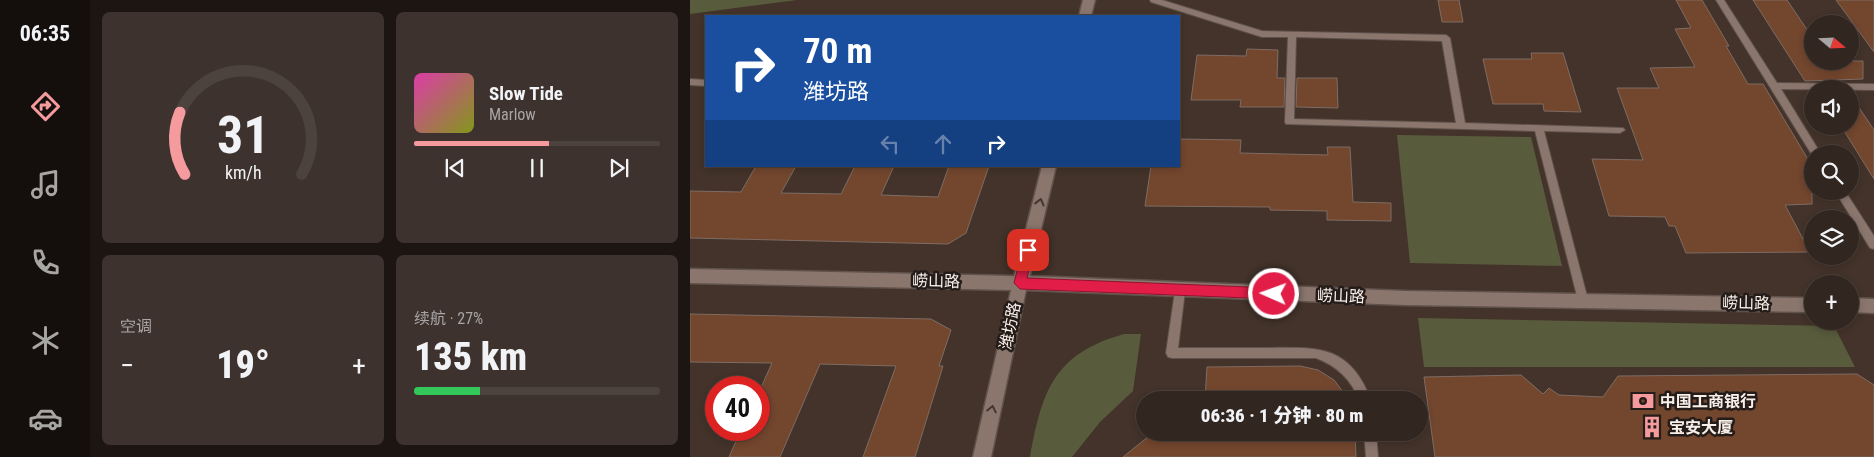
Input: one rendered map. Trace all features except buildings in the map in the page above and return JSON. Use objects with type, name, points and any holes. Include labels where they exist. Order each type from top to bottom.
[{"type":"street","points":[[1085,15],[1089,0]]},
{"type":"street","name":"潍坊路","points":[[982,457],[1020,283],[1049,167]]},
{"type":"street","name":"崂山路","points":[[690,276],[1020,283],[1180,291],[1405,298],[1804,305]]},
{"type":"street","points":[[1859,306],[1874,306]]},
{"type":"lane","points":[[1154,0],[1252,32],[1292,35],[1446,38],[1461,126]]},
{"type":"lane","points":[[1720,0],[1811,145]]},
{"type":"lane","points":[[1292,35],[1289,122],[1620,130]]},
{"type":"lane","points":[[690,82],[705,83]]},
{"type":"lane","points":[[1774,86],[1874,87]]},
{"type":"lane","points":[[1539,128],[1583,300]]},
{"type":"lane","points":[[1846,200],[1874,245]]},
{"type":"lane","points":[[1180,291],[1172,353],[1316,353],[1336,360],[1350,371],[1363,391]]},
{"type":"lane","points":[[1371,441],[1372,457]]},
{"type":"green space","points":[[690,0],[797,0],[690,14]]},
{"type":"green space","points":[[1397,135],[1531,137],[1562,266],[1410,263]]},
{"type":"green space","points":[[1418,318],[1804,325],[1804,330],[1836,330],[1855,367],[1424,367]]},
{"type":"green space","points":[[1124,334],[1141,334],[1133,391],[1100,422],[1072,457],[1030,457],[1040,413],[1046,395],[1055,379],[1066,365],[1081,353],[1100,342]]},
{"type":"place","name":"中国工商银行","points":[[1643,401]]},
{"type":"place","name":"宝安大厦","points":[[1652,427]]},
{"type":"route","points":[[1028,250],[1020,283],[1274,294]]}]
